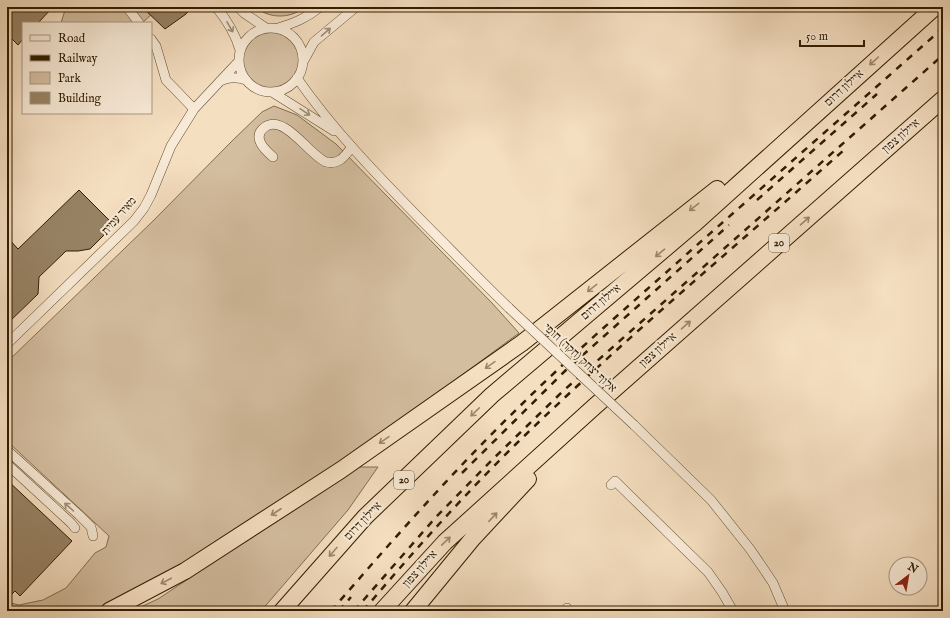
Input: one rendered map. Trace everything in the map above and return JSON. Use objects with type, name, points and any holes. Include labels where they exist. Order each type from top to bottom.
[{"type":"highway","name":"איילון דרום","points":[[282,611],[365,517],[492,396],[694,224],[824,105],[935,7]]},
{"type":"highway","name":"איילון צפון","points":[[382,611],[445,542],[594,407],[943,99]]},
{"type":"highway","points":[[109,611],[184,571],[341,470],[515,347],[824,105]]},
{"type":"highway","points":[[413,611],[473,538],[594,407]]},
{"type":"street","points":[[127,7],[138,22]]},
{"type":"street","points":[[216,7],[225,18],[236,37],[240,50],[239,61],[242,74],[246,80],[256,88],[262,91],[272,92],[286,88],[297,78],[303,62],[314,42],[356,7]]},
{"type":"street","points":[[238,7],[266,28]]},
{"type":"street","points":[[240,50],[247,38],[253,33],[266,28],[278,28],[297,22],[320,7]]},
{"type":"street","points":[[278,28],[290,34],[299,44],[303,62]]},
{"type":"street","points":[[152,40],[156,46],[166,80],[194,110]]},
{"type":"street","name":"מאיר עמית","points":[[7,344],[134,221],[144,208],[151,195],[171,146],[194,110],[219,81],[239,61]]},
{"type":"street","points":[[219,81],[237,77],[246,80]]},
{"type":"street","name":"אלוף יצחק (חקה) חופי","points":[[297,78],[351,148],[373,172],[509,308],[634,425],[711,500],[763,568],[773,583],[785,611]]},
{"type":"street","name":"אלוף יצחק (חקה) חופי","points":[[272,92],[342,136]]},
{"type":"street","points":[[273,157],[263,148],[259,141],[260,134],[264,127],[272,124],[280,125],[288,130],[325,161],[333,162],[340,160],[351,148]]},
{"type":"street","points":[[7,450],[79,515],[90,527],[93,536]]},
{"type":"street","points":[[7,464],[75,528]]},
{"type":"street","points":[[611,485],[615,481],[708,572],[733,611]]},
{"type":"green space","points":[[66,7],[160,7],[143,22],[61,22]]},
{"type":"green space","points":[[255,7],[305,7],[293,14],[280,16],[267,14]]},
{"type":"green space","points":[[265,32],[277,32],[291,40],[299,54],[297,71],[291,80],[277,88],[265,88],[255,83],[248,76],[243,66],[243,54],[248,44],[255,37]]},
{"type":"green space","points":[[274,106],[297,115],[336,144],[492,303],[519,333],[351,457],[181,569],[97,611],[7,611],[7,602],[19,605],[43,600],[66,588],[95,553],[106,547],[109,536],[7,441],[7,362],[153,221],[262,112]]},
{"type":"green space","points":[[357,467],[378,467],[348,510],[261,611],[132,611],[158,599]]},
{"type":"building","points":[[7,7],[53,7],[39,22],[22,22],[22,40],[18,45],[7,34]]},
{"type":"building","points":[[142,7],[191,7],[186,14],[165,29]]},
{"type":"building","points":[[79,190],[114,225],[90,249],[66,251],[39,277],[38,294],[7,324],[7,237],[18,249]]},
{"type":"building","points":[[7,480],[72,541],[20,596],[15,591],[11,595],[7,591]]},
{"type":"railway","points":[[331,611],[446,482],[538,388],[623,310],[943,28]]},
{"type":"railway","points":[[354,611],[436,517],[562,392],[943,55]]},
{"type":"railway","points":[[757,200],[877,94]]},
{"type":"railway","points":[[363,611],[438,525],[517,443],[638,331],[844,150]]},
{"type":"railway","points":[[462,473],[566,370],[729,225]]},
{"type":"railway","points":[[339,611],[351,597]]}]
